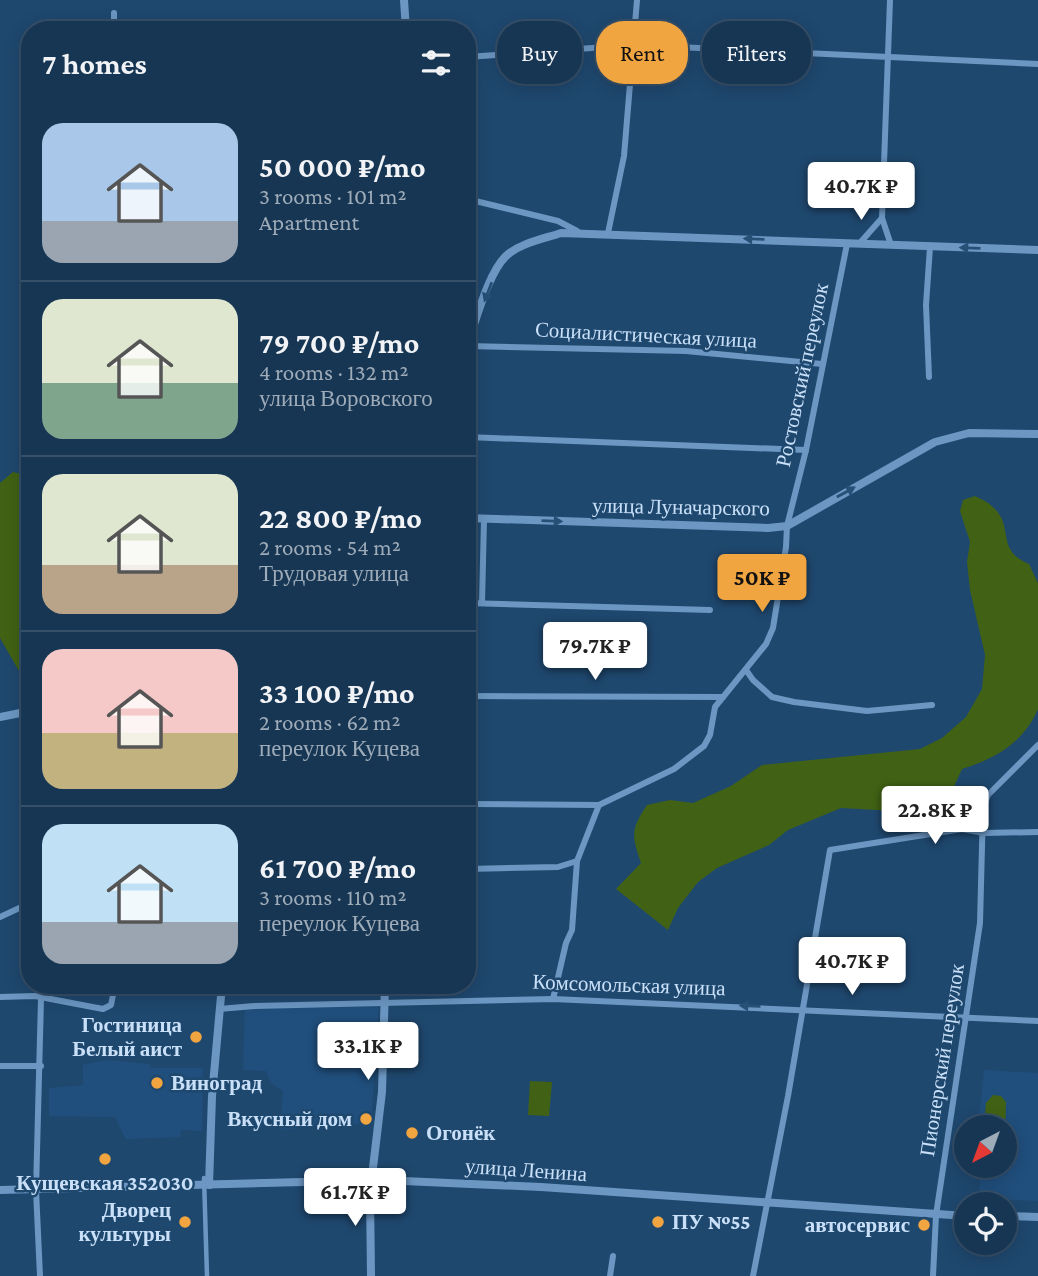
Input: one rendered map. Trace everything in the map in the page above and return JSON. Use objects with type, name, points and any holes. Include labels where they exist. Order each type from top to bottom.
[{"type":"street","points":[[404,0],[405,21]]},
{"type":"street","points":[[636,21],[637,0]]},
{"type":"street","points":[[890,0],[882,218],[891,245]]},
{"type":"street","points":[[114,13],[114,21]]},
{"type":"street","points":[[688,47],[1038,64]]},
{"type":"street","points":[[476,56],[596,48]]},
{"type":"street","points":[[608,233],[624,156],[630,84]]},
{"type":"street","points":[[476,201],[558,221],[577,231]]},
{"type":"street","points":[[859,244],[882,218]]},
{"type":"street","points":[[476,323],[498,267],[506,255],[520,247],[561,233],[577,231],[1038,250]]},
{"type":"street","name":"Ростовский переулок","points":[[476,804],[599,804],[674,768],[704,746],[710,735],[715,707],[766,644],[773,628],[787,526],[806,450],[847,244]]},
{"type":"street","points":[[929,377],[926,305],[930,247]]},
{"type":"street","name":"Социалистическая улица","points":[[476,346],[686,351],[822,364]]},
{"type":"street","name":"улица Луначарского","points":[[476,519],[768,528],[787,526],[935,442],[969,433],[1038,434]]},
{"type":"street","points":[[476,437],[806,450]]},
{"type":"street","points":[[482,603],[484,519]]},
{"type":"street","points":[[476,603],[710,610]]},
{"type":"street","points":[[746,670],[772,697],[794,702],[867,711],[932,705]]},
{"type":"street","points":[[476,696],[723,697]]},
{"type":"street","points":[[0,717],[21,713]]},
{"type":"street","name":"Пионерский переулок","points":[[933,1276],[936,1215],[968,1017],[980,923],[985,833],[983,808],[988,795],[1038,745]]},
{"type":"street","points":[[554,999],[566,943],[572,930],[571,914],[577,862],[599,804]]},
{"type":"street","points":[[753,1276],[804,1008],[830,850],[962,829],[985,833],[1038,832]]},
{"type":"street","points":[[476,869],[558,867],[577,862]]},
{"type":"street","points":[[0,917],[21,908]]},
{"type":"street","points":[[37,994],[41,1066],[36,1190],[40,1276]]},
{"type":"street","points":[[0,996],[38,997],[108,1008],[112,994]]},
{"type":"street","points":[[207,1276],[205,1183],[221,994]]},
{"type":"street","points":[[371,1276],[371,1181],[382,1092],[385,994]]},
{"type":"street","name":"Комсомольская улица","points":[[219,1009],[554,999],[804,1008],[1038,1021]]},
{"type":"street","points":[[0,1066],[41,1066]]},
{"type":"street","name":"улица Ленина","points":[[0,1189],[371,1181],[495,1185],[954,1216]]},
{"type":"street","points":[[1017,1216],[1038,1217]]},
{"type":"street","points":[[610,1276],[613,1256]]},
{"type":"shaded area","points":[[379,1005],[371,1123],[280,1130],[283,1091],[271,1083],[266,1071],[243,1070],[245,1009]]},
{"type":"shaded area","points":[[106,1060],[150,1064],[150,1068],[203,1068],[202,1131],[181,1130],[180,1137],[126,1139],[115,1117],[49,1116],[49,1088],[83,1085],[83,1065]]},
{"type":"shaded area","points":[[984,1070],[1038,1073],[1038,1201],[1017,1200],[1017,1192],[979,1192],[980,1178],[1017,1178],[1017,1115],[979,1115]]},
{"type":"green space","points":[[13,472],[21,474],[21,675],[0,638],[0,483]]},
{"type":"green space","points":[[975,496],[999,514],[1010,549],[1029,564],[1038,583],[1038,709],[1025,731],[1007,748],[962,769],[947,802],[931,813],[841,808],[788,830],[769,845],[717,868],[698,882],[678,908],[668,930],[616,889],[641,863],[634,833],[647,805],[670,800],[693,803],[731,786],[762,765],[920,749],[942,738],[966,717],[982,689],[985,655],[970,590],[967,562],[970,542],[960,511],[963,500]]},
{"type":"green space","points":[[530,1081],[552,1082],[549,1116],[528,1115]]},
{"type":"green space","points":[[993,1095],[1001,1096],[1006,1102],[1006,1115],[985,1115],[986,1103]]},
{"type":"place","name":"Гостиница Белый аист","points":[[196,1037]]},
{"type":"place","name":"Виноград","points":[[157,1083]]},
{"type":"place","name":"Вкусный дом","points":[[366,1119]]},
{"type":"place","name":"Огонёк","points":[[412,1133]]},
{"type":"place","name":"Кущевская 352030","points":[[105,1159]]},
{"type":"place","name":"Дворец культуры","points":[[185,1222]]},
{"type":"place","name":"ПУ №55","points":[[658,1222]]},
{"type":"place","name":"автосервис","points":[[924,1225]]}]
